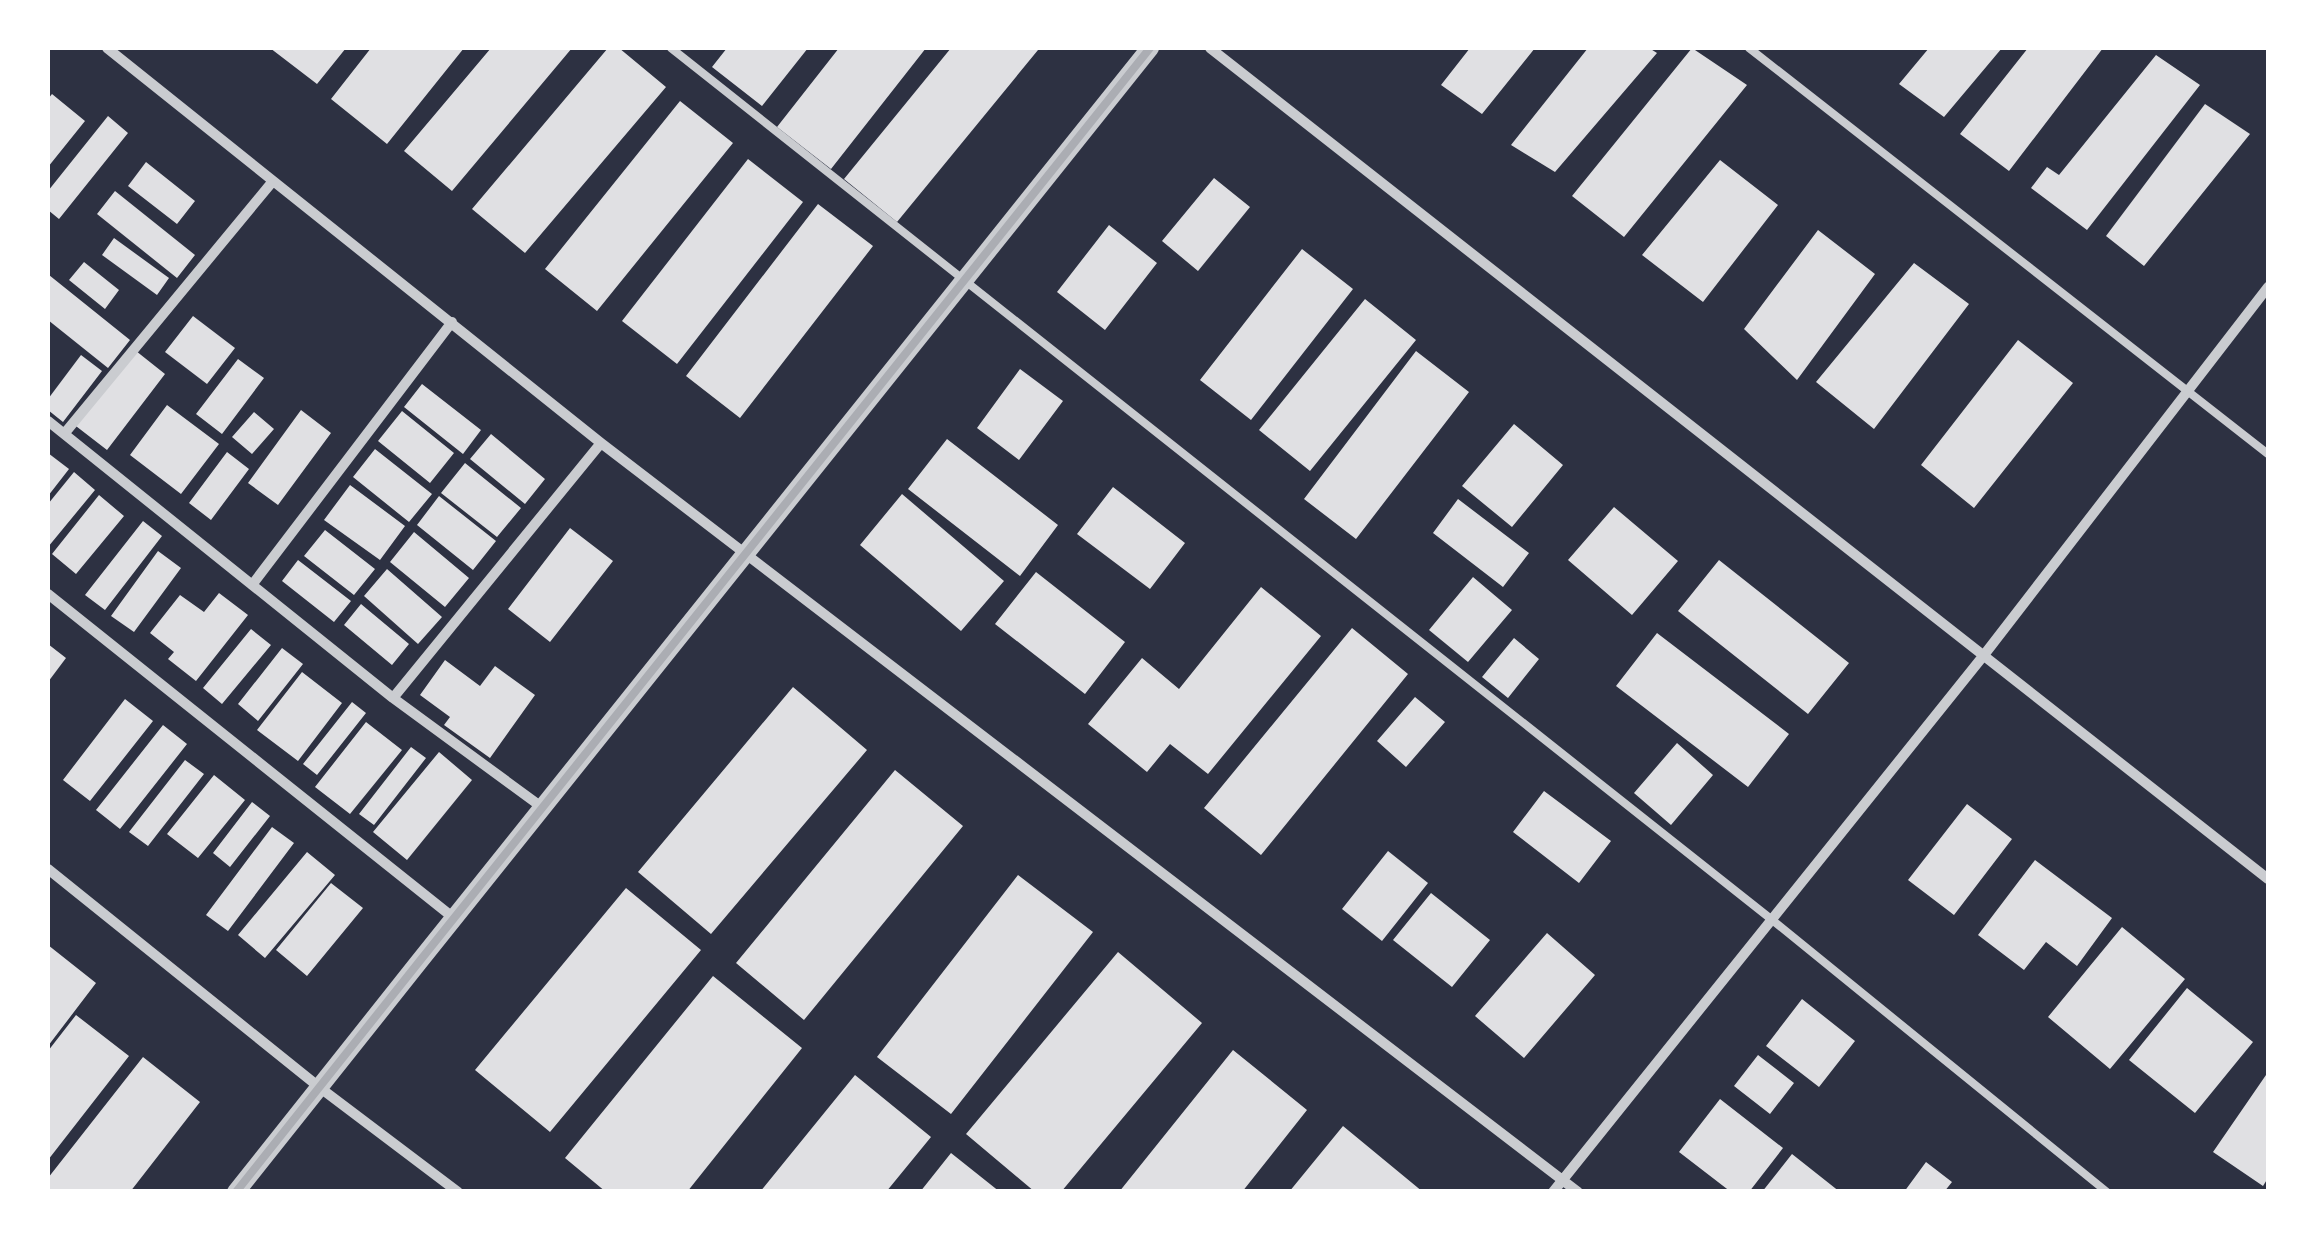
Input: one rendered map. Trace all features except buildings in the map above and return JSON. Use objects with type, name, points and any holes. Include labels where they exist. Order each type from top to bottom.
[{"type":"street","points":[[108,48],[601,443],[1578,1192]]},
{"type":"street","points":[[236,1192],[544,808],[742,552],[1150,48]]},
{"type":"street","points":[[1210,48],[2268,879]]},
{"type":"street","points":[[64,434],[273,181]]},
{"type":"street","points":[[1553,1192],[1984,656],[2268,287]]},
{"type":"street","points":[[252,585],[452,322]]},
{"type":"street","points":[[48,420],[393,698],[544,808]]},
{"type":"street","points":[[393,698],[601,443]]},
{"type":"street","points":[[48,594],[454,919]]},
{"type":"street","points":[[48,869],[319,1087],[458,1192]]},
{"type":"lane","points":[[671,48],[1772,919],[2107,1192]]},
{"type":"lane","points":[[1749,48],[2268,454]]},
{"type":"railway","points":[[236,1192],[1150,48]]}]
